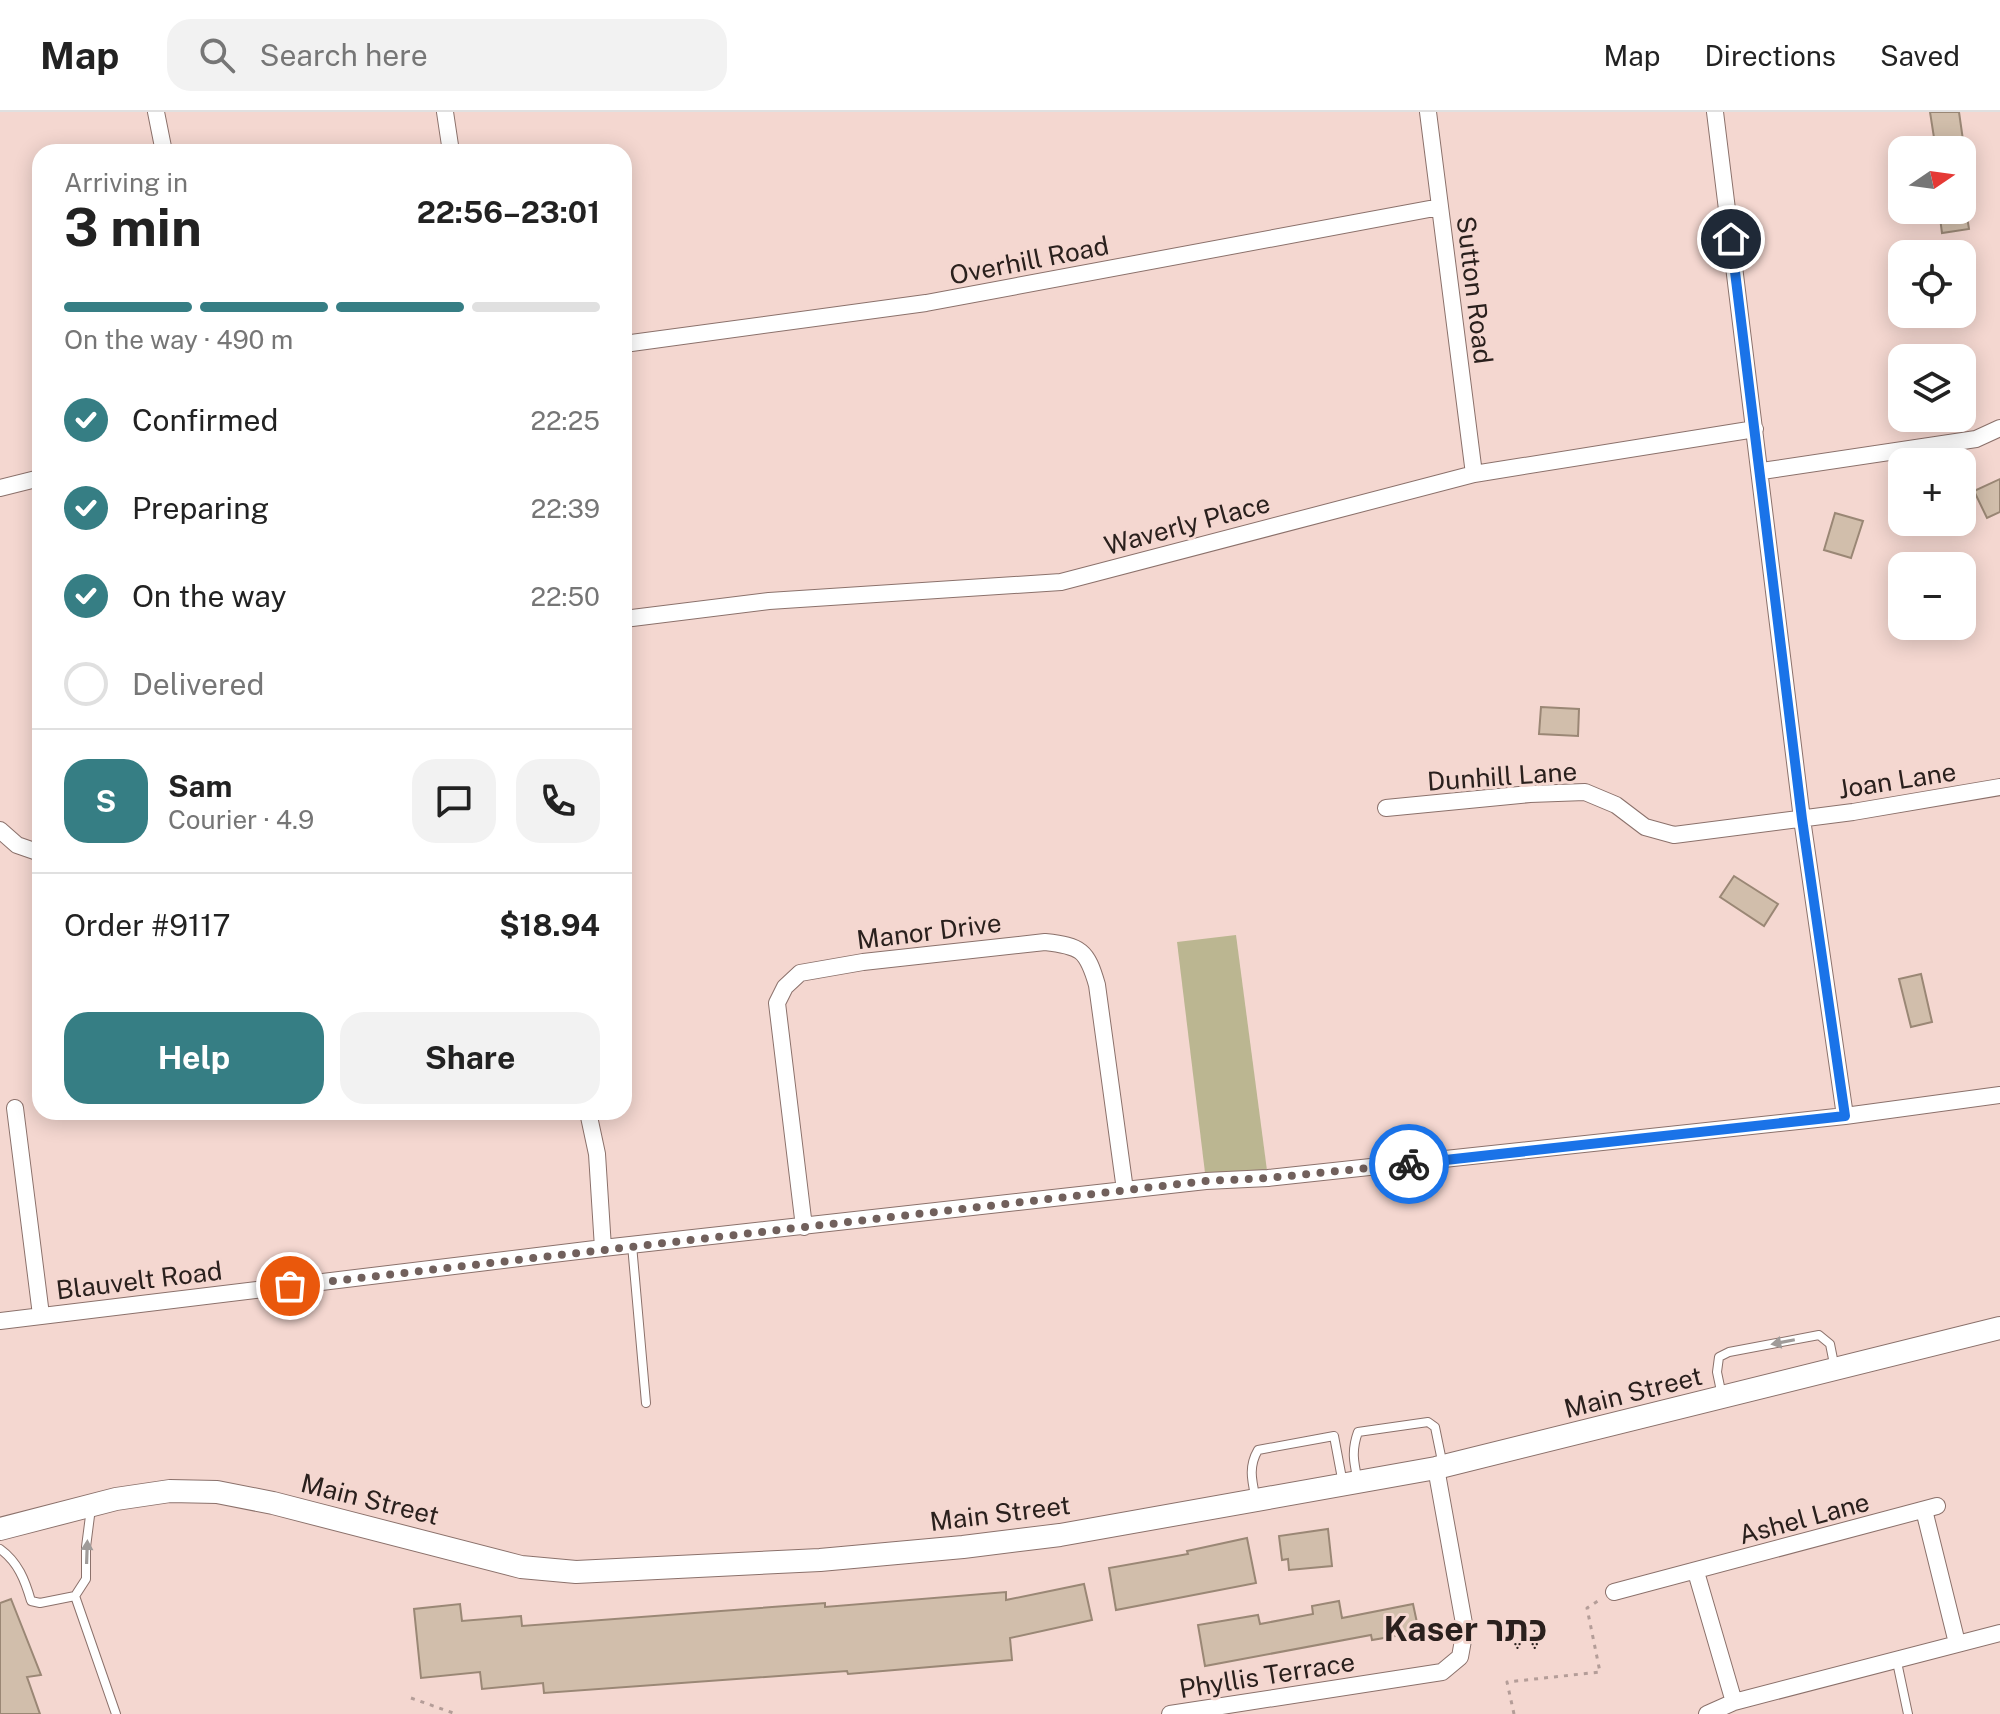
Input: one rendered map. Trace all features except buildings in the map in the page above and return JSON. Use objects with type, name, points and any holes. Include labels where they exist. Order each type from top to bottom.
[{"type":"main road","name":"Main Street","points":[[0,1529],[92,1505],[170,1491],[217,1492],[273,1503],[521,1567],[576,1572],[820,1560],[963,1547],[1060,1535],[1440,1467],[2000,1328]]},
{"type":"street","points":[[156,112],[162,144]]},
{"type":"street","points":[[445,112],[450,144]]},
{"type":"street","name":"Sutton Road","points":[[1428,112],[1474,474]]},
{"type":"street","points":[[1715,112],[1762,471],[1802,819],[1845,1116]]},
{"type":"street","name":"Overhill Road","points":[[632,343],[926,303],[1440,207]]},
{"type":"street","points":[[1762,471],[1976,439],[2000,428]]},
{"type":"street","name":"Waverly Place","points":[[632,618],[769,601],[1061,582],[1474,474],[1755,429]]},
{"type":"street","points":[[0,488],[32,480]]},
{"type":"street","name":"Joan Lane","points":[[1802,819],[2000,787]]},
{"type":"street","name":"Dunhill Lane","points":[[1386,808],[1530,794],[1585,792],[1616,805],[1645,827],[1674,835],[1802,819]]},
{"type":"street","points":[[0,830],[17,845],[32,850]]},
{"type":"street","name":"Manor Drive","points":[[804,1227],[777,1003],[785,987],[800,973],[878,960],[1045,942],[1074,945],[1090,961],[1097,985],[1125,1190]]},
{"type":"street","name":"Blauvelt Road","points":[[0,1321],[603,1248],[1206,1181],[1268,1178],[1845,1116],[2000,1095]]},
{"type":"street","points":[[15,1108],[41,1315]]},
{"type":"street","points":[[590,1120],[597,1154],[603,1248]]},
{"type":"street","name":"Phyllis Terrace","points":[[1170,1714],[1442,1672],[1452,1666],[1465,1644],[1465,1629],[1440,1467]]},
{"type":"street","name":"Ashel Lane","points":[[1614,1592],[1931,1508],[1957,1643]]},
{"type":"street","points":[[1696,1572],[1736,1708]]},
{"type":"street","points":[[1707,1714],[2000,1633]]},
{"type":"lane","points":[[632,1245],[646,1403]]},
{"type":"lane","points":[[1723,1398],[1717,1372],[1719,1357],[1729,1352],[1819,1335],[1830,1344],[1836,1370]]},
{"type":"lane","points":[[1351,1483],[1352,1456],[1358,1432],[1412,1422],[1428,1422],[1435,1427],[1440,1467]]},
{"type":"lane","points":[[1256,1500],[1252,1460],[1258,1450],[1270,1447],[1334,1436],[1351,1483]]},
{"type":"lane","points":[[0,1549],[16,1564],[31,1601],[40,1603],[75,1596],[86,1579],[86,1547],[92,1505]]},
{"type":"lane","points":[[75,1596],[116,1714]]},
{"type":"lane","points":[[1897,1662],[1908,1714]]},
{"type":"path","points":[[1514,1714],[1507,1682],[1600,1672],[1587,1608],[1614,1592]]},
{"type":"path","points":[[411,1698],[456,1714]]},
{"type":"shaded area","points":[[1236,935],[1268,1178],[1206,1181],[1177,942]]},
{"type":"way so far","points":[[290,1286],[1206,1181],[1409,1164]]},
{"type":"district","name":"Kaser כֶּתֶר","points":[[1465,1629]]},
{"type":"route","points":[[1409,1164],[1845,1116],[1802,819],[1762,471],[1731,239]]}]
